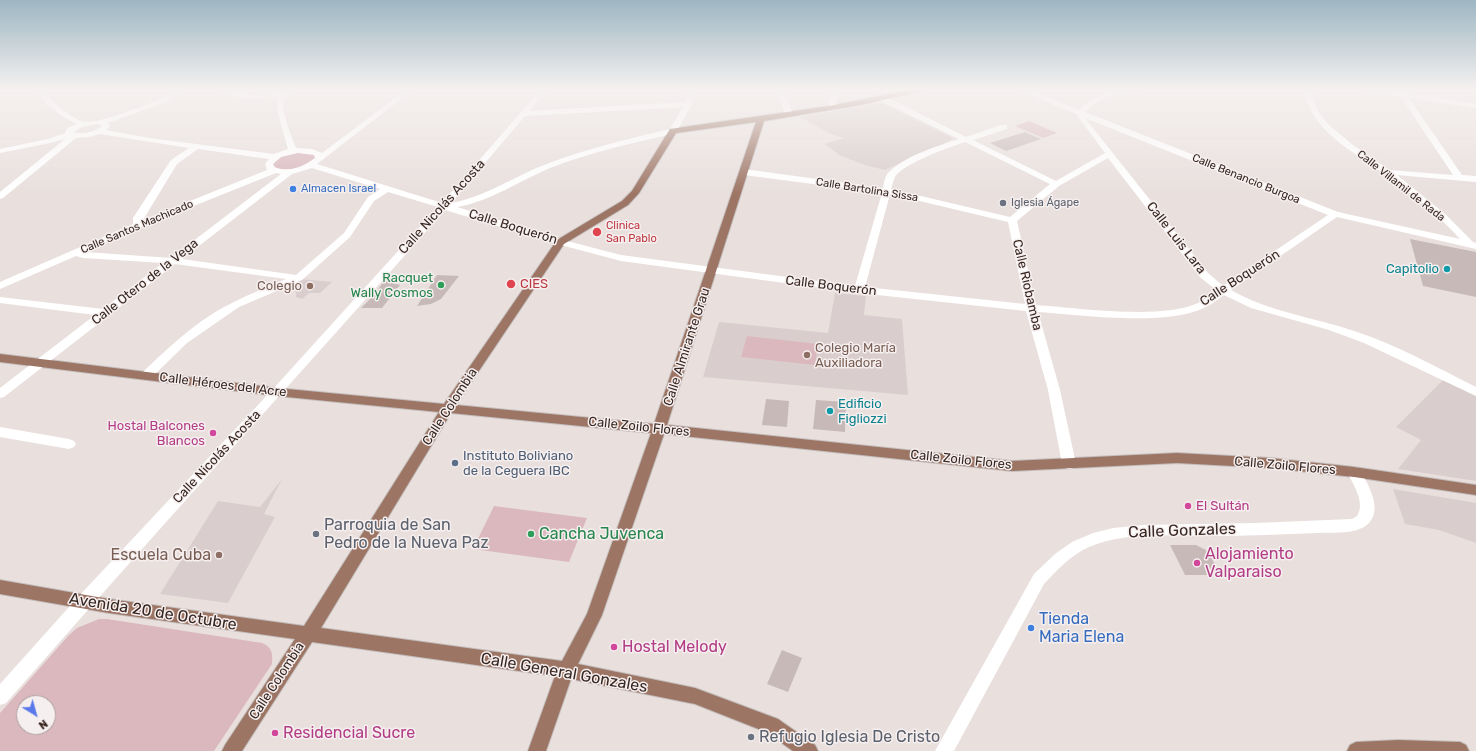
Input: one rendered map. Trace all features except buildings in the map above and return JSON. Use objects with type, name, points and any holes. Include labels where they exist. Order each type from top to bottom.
[{"type":"main road","points":[[672,131],[720,124]]},
{"type":"main road","name":"Calle Almirante Grau","points":[[537,751],[566,670],[594,616],[660,429],[759,124]]},
{"type":"main road","name":"Calle Colombia","points":[[231,751],[307,634],[322,614],[447,409],[560,242],[625,203],[635,193],[672,131]]},
{"type":"main road","name":"Calle Héroes del Acre","points":[[0,358],[277,392],[447,409]]},
{"type":"main road","name":"Calle Zoilo Flores","points":[[447,409],[660,429],[1012,466],[1177,458],[1270,463],[1354,472],[1476,490]]},
{"type":"main road","name":"Avenida 20 de Octubre","points":[[0,587],[84,602],[307,634]]},
{"type":"main road","name":"Calle General Gonzales","points":[[307,634],[566,670],[695,696],[772,725],[809,751]]},
{"type":"main road","points":[[1356,751],[1398,749],[1460,751]]},
{"type":"street","points":[[72,135],[69,132],[70,130],[84,124]]},
{"type":"street","points":[[0,151],[72,135],[85,135],[98,131],[106,126],[104,124]]},
{"type":"street","points":[[284,124],[293,151]]},
{"type":"street","points":[[320,158],[318,153],[313,151],[293,151],[276,157],[269,164],[270,168],[275,170],[290,171],[311,166],[366,124]]},
{"type":"street","name":"Calle Nicolás Acosta","points":[[0,697],[84,602],[277,392],[475,171],[515,124]]},
{"type":"street","name":"Calle Colombia","points":[[672,131],[676,124]]},
{"type":"street","points":[[935,124],[1056,184]]},
{"type":"street","name":"Calle Luis Lara","points":[[1086,124],[1204,274],[1223,291],[1267,310],[1351,334],[1406,357],[1476,392]]},
{"type":"street","name":"Calle Benancio Burgoa","points":[[1108,124],[1335,214],[1473,246]]},
{"type":"street","name":"Calle Villamil de Rada","points":[[1326,124],[1346,143],[1387,172],[1458,231],[1473,246]]},
{"type":"street","points":[[1423,124],[1460,178]]},
{"type":"street","points":[[859,290],[877,223],[888,191],[891,175],[901,166],[915,158],[1004,128]]},
{"type":"street","points":[[98,131],[195,147],[276,157]]},
{"type":"street","points":[[443,206],[468,203],[542,169],[584,154],[672,131]]},
{"type":"street","points":[[0,196],[72,135]]},
{"type":"street","points":[[138,225],[138,218],[174,162],[195,147]]},
{"type":"street","points":[[1012,220],[1056,184],[1109,154]]},
{"type":"street","name":"Calle Boquerón","points":[[311,166],[560,242],[621,258],[859,290],[1031,308],[1130,315],[1180,312],[1202,305],[1335,214]]},
{"type":"street","name":"Calle Santos Machicado","points":[[0,286],[138,225],[275,170]]},
{"type":"street","name":"Calle Otero de la Vega","points":[[0,394],[290,171]]},
{"type":"street","name":"Calle Bartolina Sissa","points":[[744,172],[888,191],[1012,220]]},
{"type":"street","points":[[1387,172],[1476,179]]},
{"type":"street","points":[[146,376],[183,340],[235,305],[279,288],[298,278],[328,253],[347,234],[371,199],[386,189]]},
{"type":"street","name":"Calle Riobamba","points":[[1012,220],[1031,308],[1054,390],[1069,464]]},
{"type":"street","points":[[77,253],[83,255],[173,261],[298,278]]},
{"type":"street","points":[[0,300],[105,314]]},
{"type":"street","points":[[0,432],[69,444]]},
{"type":"street","name":"Calle Gonzales","points":[[944,751],[944,748],[1039,579],[1053,564],[1068,552],[1085,543],[1104,536],[1141,530],[1332,527],[1355,524],[1363,519],[1367,513],[1368,502],[1354,472]]},
{"type":"shaded area","points":[[813,124],[925,124],[953,138],[885,170],[865,165],[839,155],[825,144],[844,138],[829,133]]},
{"type":"shaded area","points":[[1020,124],[1036,124],[1057,133],[1043,138],[1015,126]]},
{"type":"shaded area","points":[[309,152],[316,156],[314,162],[296,169],[277,169],[273,164],[280,157],[285,155]]},
{"type":"shaded area","name":"Colegio","points":[[301,279],[332,282],[320,293],[309,293],[302,299],[296,297],[296,292],[289,290]]},
{"type":"shaded area","name":"Colegio María Auxiliadora","points":[[835,293],[866,296],[864,315],[902,319],[908,395],[703,377],[719,322],[828,333]]},
{"type":"shaded area","points":[[747,336],[818,344],[815,365],[741,357]]},
{"type":"shaded area","points":[[1443,380],[1476,396],[1476,481],[1398,469],[1421,440],[1396,427]]},
{"type":"shaded area","name":"Escuela Cuba","points":[[282,479],[264,514],[275,517],[228,603],[160,594],[218,501],[260,507]]},
{"type":"shaded area","points":[[1393,489],[1476,503],[1476,543],[1439,530],[1405,524]]},
{"type":"shaded area","name":"Cancha Juvenca","points":[[494,506],[587,518],[569,562],[473,549]]},
{"type":"shaded area","points":[[99,619],[107,619],[262,643],[268,646],[271,651],[272,664],[214,751],[0,751],[0,713],[69,635],[77,628]]},
{"type":"place","name":"Almacen Israel","points":[[293,189]]},
{"type":"place","name":"Iglesia Ágape","points":[[1003,203]]},
{"type":"place","name":"Clinica San Pablo","points":[[597,232]]},
{"type":"place","name":"Capitolio","points":[[1447,269]]},
{"type":"place","name":"CIES","points":[[511,284]]},
{"type":"place","name":"Racquet Wally Cosmos","points":[[441,285]]},
{"type":"place","name":"Colegio","points":[[310,286]]},
{"type":"place","name":"Colegio María Auxiliadora","points":[[807,355]]},
{"type":"place","name":"Edificio Figliozzi","points":[[830,411]]},
{"type":"place","name":"Hostal Balcones Blancos","points":[[213,433]]},
{"type":"place","name":"Instituto Boliviano de la Ceguera IBC","points":[[455,463]]},
{"type":"place","name":"El Sultán","points":[[1188,506]]},
{"type":"place","name":"Parroquia de San Pedro de la Nueva Paz","points":[[316,534]]},
{"type":"place","name":"Cancha Juvenca","points":[[531,534]]},
{"type":"place","name":"Escuela Cuba","points":[[219,555]]},
{"type":"place","name":"Alojamiento Valparaiso","points":[[1197,563]]},
{"type":"place","name":"Tienda Maria Elena","points":[[1031,628]]},
{"type":"place","name":"Hostal Melody","points":[[614,647]]},
{"type":"place","name":"Residencial Sucre","points":[[275,733]]},
{"type":"place","name":"Refugio Iglesia De Cristo","points":[[751,737]]}]
